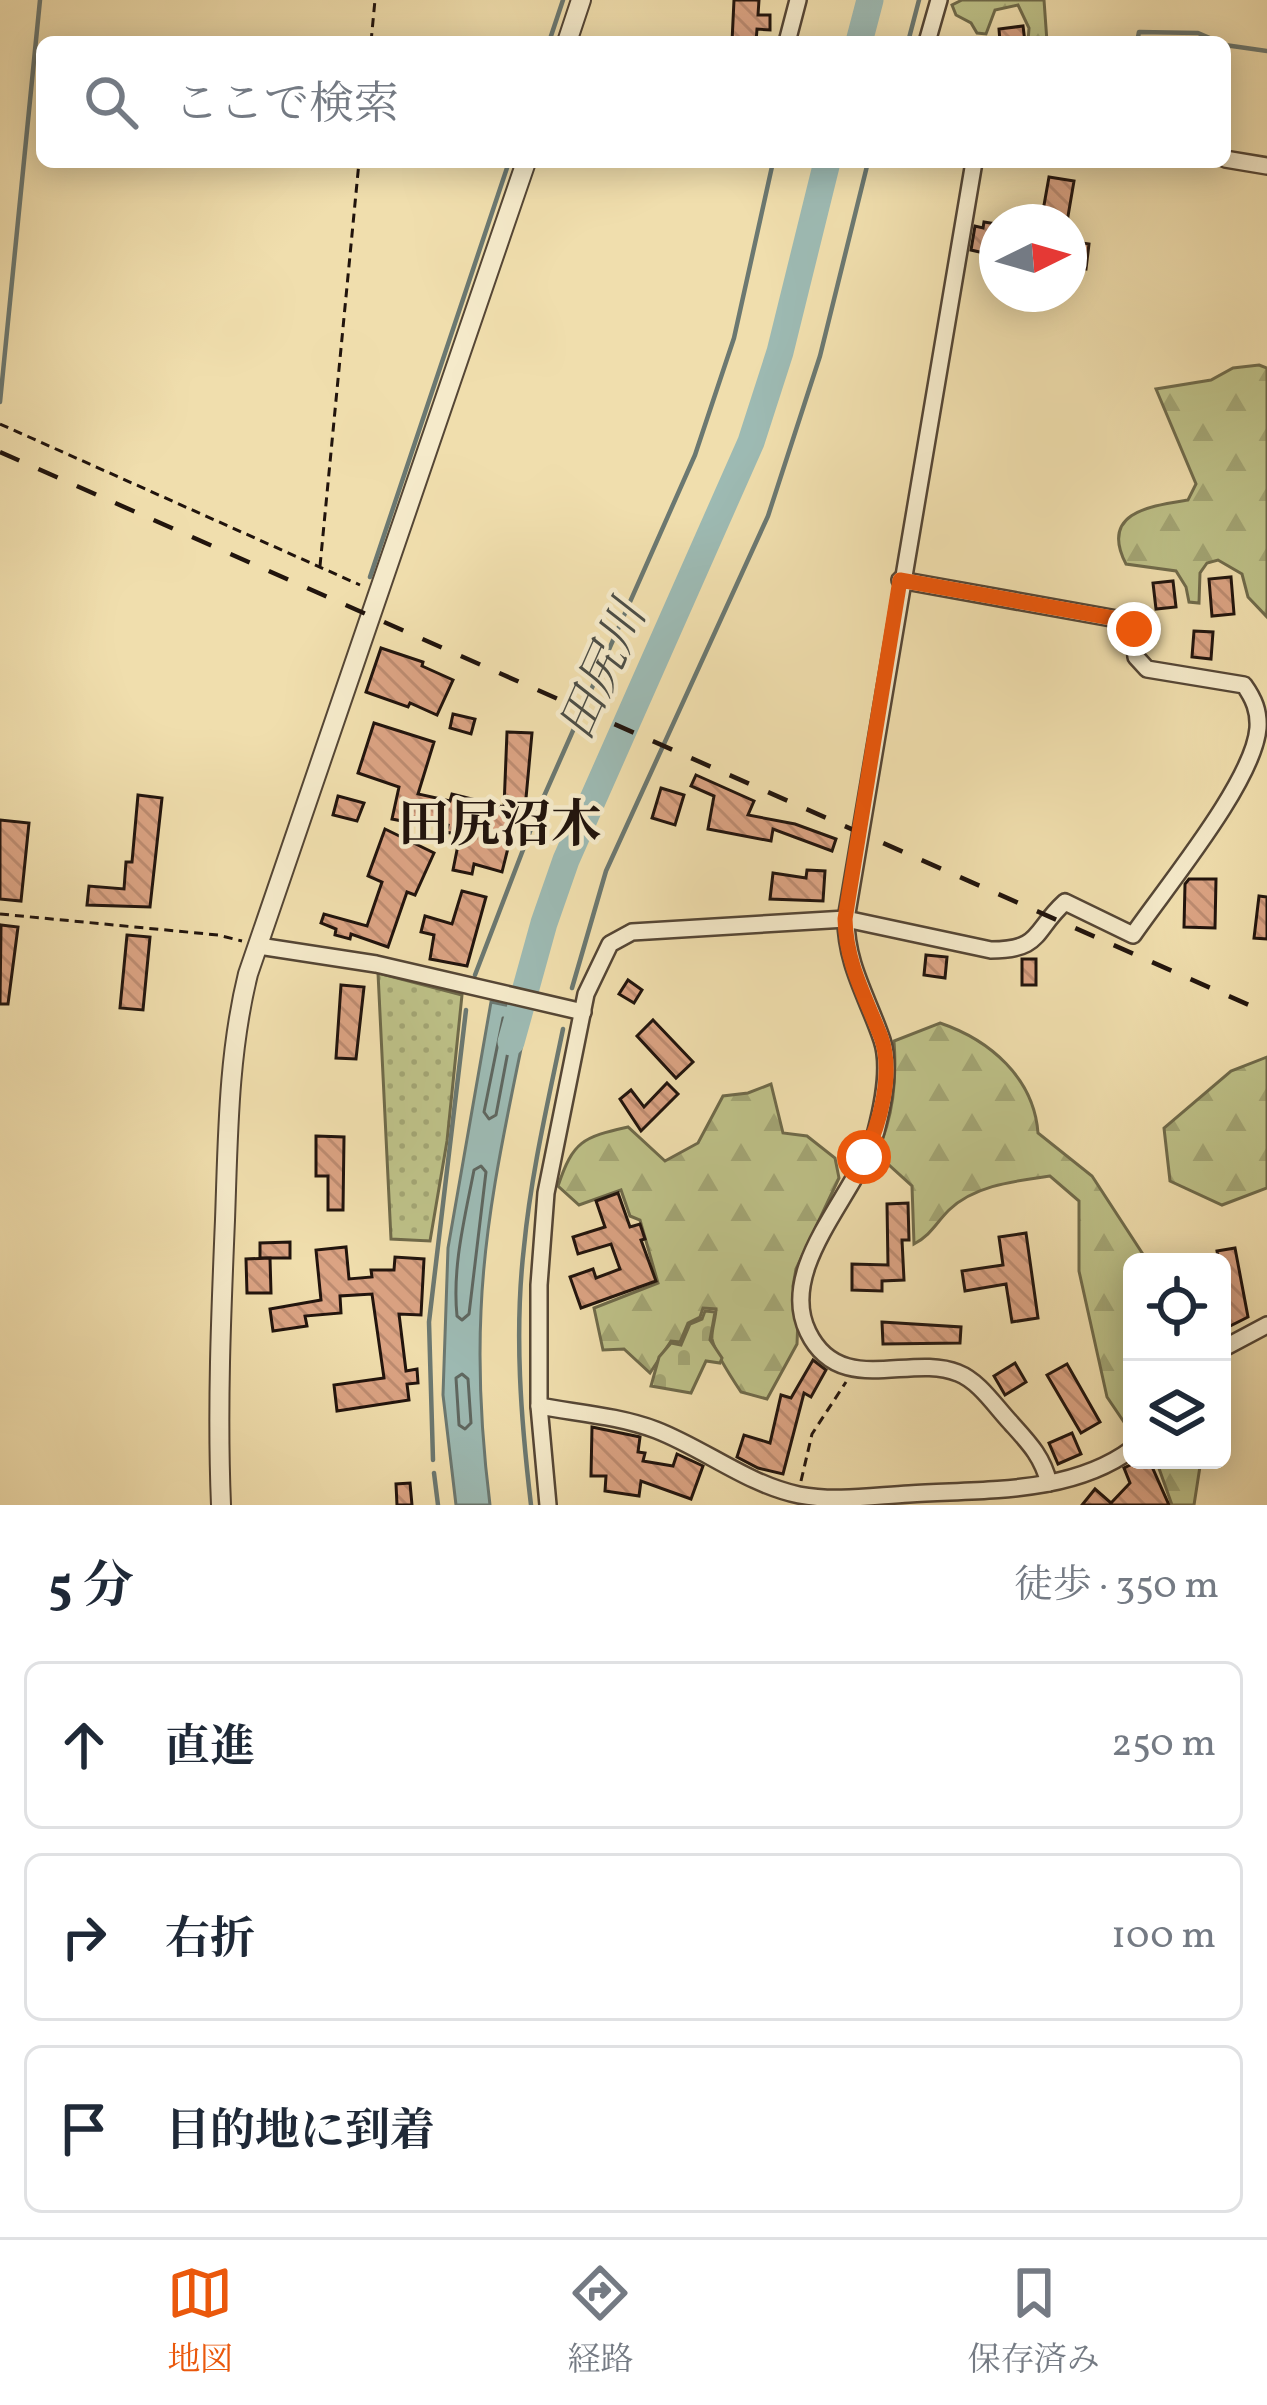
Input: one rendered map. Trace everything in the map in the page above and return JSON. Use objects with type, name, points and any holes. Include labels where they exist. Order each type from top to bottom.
[{"type":"street","points":[[569,36],[581,0]]},
{"type":"street","points":[[789,36],[798,0]]},
{"type":"street","points":[[929,36],[939,0]]},
{"type":"street","points":[[1231,160],[1267,166]]},
{"type":"street","points":[[221,1505],[221,1331],[231,1068],[238,1016],[524,168]]},
{"type":"street","points":[[973,168],[845,919],[846,949],[885,1054],[883,1094],[875,1136],[799,1288],[809,1334],[825,1352],[856,1369],[941,1369],[971,1380],[1037,1450],[1048,1483]]},
{"type":"street","points":[[548,1505],[538,1406],[546,1193],[583,1012],[610,944],[632,932],[845,919],[1009,950],[1037,940],[1065,902],[1133,934],[1246,772],[1258,730],[1257,710],[1244,685],[1147,669],[1136,657],[1129,621],[900,580]]},
{"type":"street","points":[[259,946],[376,964],[583,1012]]},
{"type":"street","points":[[1231,1344],[1267,1325]]},
{"type":"street","points":[[538,1406],[647,1427],[799,1500],[1048,1483],[1123,1456]]},
{"type":"path","points":[[372,36],[375,0]]},
{"type":"path","points":[[320,567],[358,168]]},
{"type":"path","points":[[0,424],[379,593]]},
{"type":"path","points":[[0,914],[218,935],[259,946]]},
{"type":"path","points":[[799,1500],[812,1434],[856,1369]]},
{"type":"green space","points":[[962,0],[1044,0],[1047,36],[1028,36],[1018,5],[995,10],[986,34],[977,33],[971,23],[956,15],[952,5]]},
{"type":"green space","points":[[1233,368],[1267,368],[1267,617],[1248,597],[1242,574],[1218,560],[1207,563],[1200,573],[1199,603],[1189,602],[1176,571],[1126,564],[1119,547],[1124,522],[1145,509],[1188,500],[1196,484],[1156,389],[1211,380]]},
{"type":"green space","points":[[378,973],[462,995],[447,1141],[430,1241],[391,1239]]},
{"type":"green space","points":[[940,1023],[992,1051],[1028,1095],[1038,1133],[1092,1176],[1142,1253],[1123,1253],[1123,1421],[1107,1397],[1079,1271],[1079,1201],[1050,1176],[971,1195],[914,1244],[912,1186],[877,1154],[893,1099],[894,1041]]},
{"type":"green space","points":[[1267,1057],[1267,1188],[1222,1205],[1170,1181],[1164,1128],[1231,1071]]},
{"type":"green space","points":[[771,1084],[783,1133],[807,1136],[835,1158],[839,1178],[796,1269],[797,1344],[767,1399],[741,1392],[717,1352],[712,1339],[716,1309],[703,1308],[700,1317],[688,1323],[680,1342],[671,1341],[650,1373],[624,1349],[603,1350],[594,1308],[658,1283],[640,1220],[630,1216],[621,1190],[579,1205],[558,1186],[575,1150],[590,1138],[628,1127],[665,1161],[698,1143],[723,1096]]},
{"type":"green space","points":[[705,1311],[715,1312],[710,1340],[722,1358],[720,1363],[706,1361],[691,1393],[651,1386],[659,1357],[671,1343],[681,1345],[690,1324],[702,1319]]},
{"type":"green space","points":[[1159,1469],[1200,1469],[1194,1505],[1172,1505]]},
{"type":"water","points":[[491,1002],[529,1010],[499,1160],[483,1273],[480,1384],[490,1505],[456,1505],[443,1395],[448,1248]]},
{"type":"building","points":[[734,0],[759,0],[758,15],[770,15],[770,30],[757,29],[756,36],[732,36]]},
{"type":"building","points":[[1023,26],[1024,36],[1000,36],[999,29]]},
{"type":"building","points":[[1049,177],[1074,181],[1070,204],[1044,204]]},
{"type":"building","points":[[975,226],[979,227],[979,252],[971,250]]},
{"type":"building","points":[[1231,577],[1234,614],[1212,616],[1209,579]]},
{"type":"building","points":[[1173,581],[1176,607],[1156,609],[1153,583]]},
{"type":"building","points":[[1194,631],[1213,632],[1211,659],[1192,657]]},
{"type":"building","points":[[381,648],[423,662],[422,666],[453,680],[437,715],[366,692]]},
{"type":"building","points":[[453,714],[475,719],[471,734],[450,728]]},
{"type":"building","points":[[374,723],[434,742],[418,794],[450,801],[452,794],[504,807],[507,732],[532,733],[525,809],[518,808],[502,872],[474,864],[472,874],[453,870],[460,835],[446,832],[448,825],[413,817],[412,823],[392,819],[399,787],[358,773]]},
{"type":"building","points":[[696,775],[754,801],[748,815],[795,824],[836,839],[832,851],[773,829],[771,841],[708,829],[714,796],[691,786]]},
{"type":"building","points":[[661,788],[684,795],[675,825],[652,818]]},
{"type":"building","points":[[138,795],[162,798],[150,907],[87,905],[89,886],[124,889],[126,862],[132,862]]},
{"type":"building","points":[[338,796],[364,803],[357,821],[333,815]]},
{"type":"building","points":[[0,820],[29,823],[21,901],[0,899]]},
{"type":"building","points":[[385,829],[434,853],[415,895],[407,892],[388,947],[351,934],[350,939],[335,935],[336,929],[321,923],[324,914],[367,926],[382,882],[368,876]]},
{"type":"building","points":[[807,870],[825,871],[823,901],[770,899],[773,873],[806,878]]},
{"type":"building","points":[[1189,879],[1216,879],[1215,928],[1184,927]]},
{"type":"building","points":[[462,891],[486,897],[467,966],[430,959],[434,935],[421,932],[425,916],[452,924]]},
{"type":"building","points":[[1259,896],[1267,897],[1267,939],[1254,938]]},
{"type":"building","points":[[1,925],[18,927],[8,1004],[0,1004]]},
{"type":"building","points":[[127,935],[150,937],[143,1010],[120,1008]]},
{"type":"building","points":[[926,955],[947,957],[945,978],[924,975]]},
{"type":"building","points":[[1022,959],[1036,959],[1036,985],[1022,985]]},
{"type":"building","points":[[628,980],[642,990],[634,1003],[619,994]]},
{"type":"building","points":[[341,985],[364,987],[356,1059],[336,1058]]},
{"type":"building","points":[[653,1020],[693,1062],[676,1078],[637,1036]]},
{"type":"building","points":[[667,1083],[678,1094],[641,1131],[620,1099],[631,1090],[644,1107]]},
{"type":"building","points":[[316,1136],[344,1137],[343,1210],[328,1210],[328,1176],[316,1176]]},
{"type":"building","points":[[618,1193],[630,1227],[640,1224],[656,1281],[581,1308],[570,1277],[593,1269],[596,1278],[620,1269],[611,1244],[578,1254],[573,1237],[605,1227],[596,1201]]},
{"type":"building","points":[[908,1203],[909,1240],[902,1240],[904,1280],[882,1281],[882,1291],[852,1290],[852,1264],[888,1265],[887,1204]]},
{"type":"building","points":[[1026,1233],[1038,1318],[1012,1322],[1006,1284],[965,1291],[962,1271],[1003,1265],[999,1237]]},
{"type":"building","points":[[290,1242],[290,1258],[260,1258],[260,1243]]},
{"type":"building","points":[[346,1247],[349,1279],[372,1277],[371,1270],[394,1270],[395,1257],[424,1259],[421,1315],[399,1314],[406,1371],[417,1369],[418,1383],[407,1384],[409,1400],[337,1411],[334,1385],[384,1378],[372,1294],[340,1296],[341,1313],[305,1316],[307,1326],[273,1331],[270,1309],[321,1300],[316,1250]]},
{"type":"building","points":[[1235,1248],[1248,1317],[1231,1326],[1231,1253],[1217,1251]]},
{"type":"building","points":[[270,1258],[271,1293],[247,1293],[246,1259]]},
{"type":"building","points":[[882,1322],[961,1327],[960,1343],[883,1344]]},
{"type":"building","points":[[813,1360],[826,1370],[811,1397],[804,1393],[783,1474],[737,1457],[744,1435],[770,1443],[781,1395],[791,1398]]},
{"type":"building","points":[[1015,1363],[1026,1382],[1005,1395],[994,1376]]},
{"type":"building","points":[[1067,1364],[1100,1422],[1081,1433],[1047,1375]]},
{"type":"building","points":[[592,1427],[640,1437],[638,1452],[645,1453],[643,1461],[673,1466],[677,1454],[703,1466],[691,1499],[641,1481],[639,1496],[605,1491],[606,1476],[591,1476]]},
{"type":"building","points":[[1072,1433],[1081,1454],[1058,1464],[1049,1443]]},
{"type":"building","points":[[1124,1469],[1153,1469],[1169,1505],[1082,1505],[1095,1489],[1111,1503],[1130,1483]]},
{"type":"building","points":[[410,1483],[412,1505],[397,1505],[396,1484]]},
{"type":"waterway","points":[[36,36],[40,0]]},
{"type":"waterway","points":[[551,36],[563,0]]},
{"type":"waterway","name":"田尻川","points":[[861,36],[870,0]]},
{"type":"waterway","points":[[910,36],[919,0]]},
{"type":"waterway","points":[[1138,36],[1139,32],[1205,36]]},
{"type":"waterway","points":[[0,402],[36,40]]},
{"type":"waterway","points":[[1231,46],[1267,51]]},
{"type":"waterway","points":[[370,577],[507,168]]},
{"type":"waterway","points":[[475,975],[541,803],[695,455],[734,338],[772,168]]},
{"type":"waterway","name":"田尻川","points":[[511,1042],[566,860],[751,442],[780,352],[826,168]]},
{"type":"waterway","points":[[572,988],[606,871],[768,516],[820,356],[867,168]]},
{"type":"waterway","points":[[433,1460],[429,1322],[466,1010]]},
{"type":"waterway","points":[[531,1505],[520,1376],[521,1279],[535,1165],[563,1029]]},
{"type":"waterway","points":[[434,1473],[438,1505]]},
{"type":"railway","points":[[0,452],[1267,1013]]},
{"type":"district","name":"田尻沼木","points":[[500,823]]},
{"type":"route","points":[[864,1157],[875,1136],[885,1054],[846,949],[845,919],[900,580],[1129,621],[1134,629]]}]
